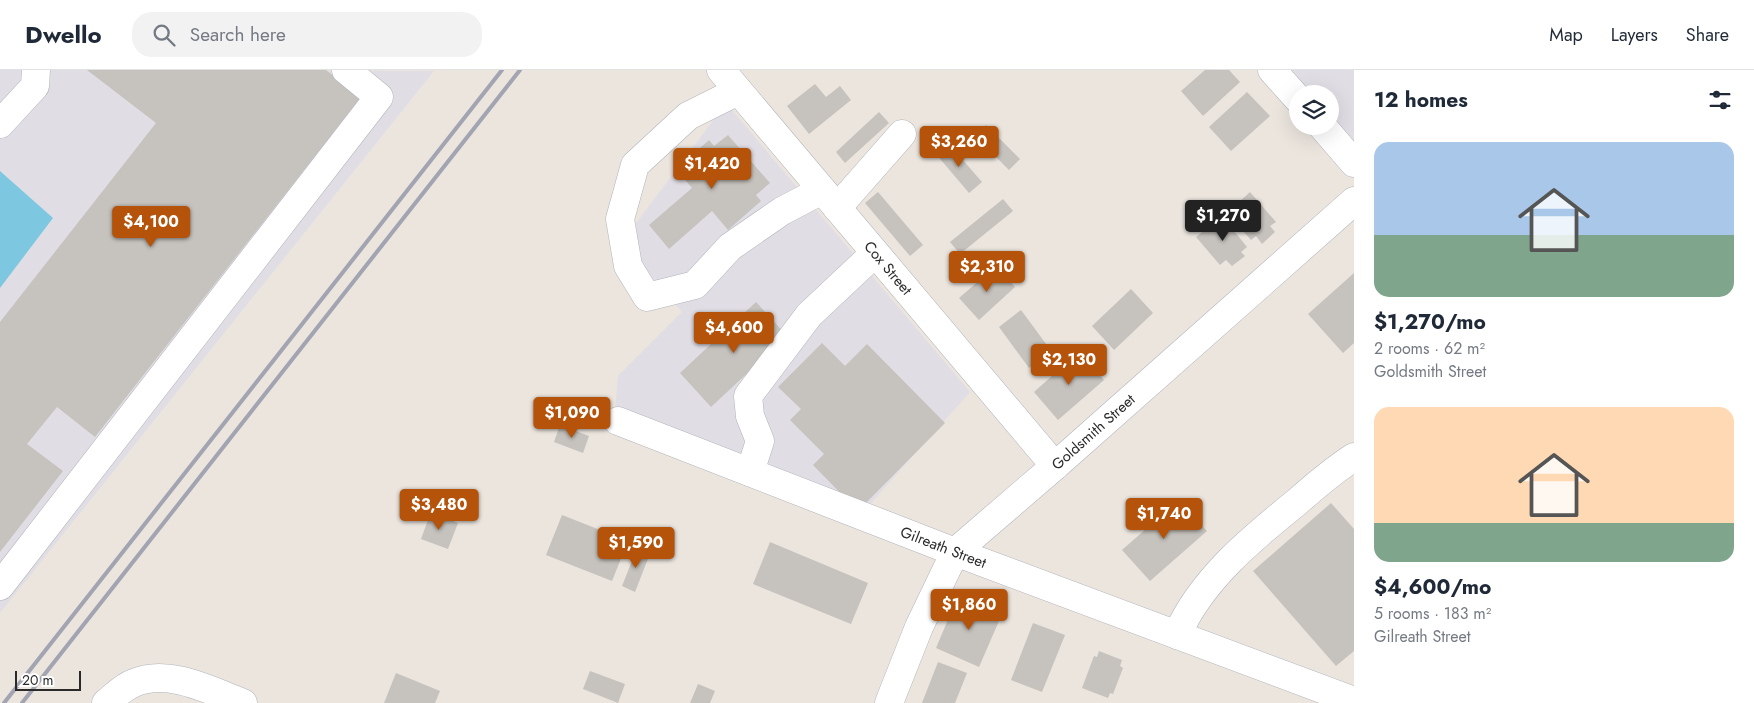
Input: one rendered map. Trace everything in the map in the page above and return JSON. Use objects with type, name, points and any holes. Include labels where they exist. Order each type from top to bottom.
[{"type":"street","points":[[0,124],[35,86],[36,70]]},
{"type":"street","points":[[0,586],[379,97],[346,70]]},
{"type":"street","name":"Cox Street","points":[[720,70],[1055,466]]},
{"type":"street","points":[[1272,70],[1289,89]]},
{"type":"street","points":[[738,91],[688,116],[635,165],[620,219],[628,266],[647,297],[695,285],[730,246],[782,211],[829,199],[902,134]]},
{"type":"street","points":[[1330,135],[1354,163]]},
{"type":"street","name":"Goldsmith Street","points":[[889,703],[919,627],[955,552],[1354,201]]},
{"type":"street","points":[[750,472],[760,441],[750,416],[748,396],[809,315],[875,253]]},
{"type":"street","name":"Gilreath Street","points":[[618,421],[955,552],[1354,701]]},
{"type":"street","points":[[1177,635],[1184,620],[1226,564],[1269,524],[1354,457]]},
{"type":"street","points":[[106,703],[134,683],[146,679],[159,678],[181,681],[243,703]]},
{"type":"shaded area","points":[[0,70],[434,71],[0,613]]},
{"type":"shaded area","points":[[1277,70],[1354,70],[1354,160],[1336,135],[1339,135],[1339,85],[1290,85]]},
{"type":"shaded area","points":[[726,103],[970,392],[864,511],[614,421],[618,376],[682,312],[622,242]]},
{"type":"water","points":[[0,171],[53,218],[0,288]]},
{"type":"building","points":[[87,70],[326,70],[361,97],[95,437],[57,407],[27,444],[63,471],[0,552],[0,322],[156,123]]},
{"type":"building","points":[[1205,70],[1229,70],[1240,82],[1203,116],[1181,91]]},
{"type":"building","points":[[815,84],[826,97],[840,86],[851,100],[809,134],[787,106]]},
{"type":"building","points":[[1247,92],[1270,116],[1231,151],[1209,127]]},
{"type":"building","points":[[879,112],[889,123],[845,163],[836,152]]},
{"type":"building","points":[[986,125],[1020,159],[1009,170],[975,136]]},
{"type":"building","points":[[728,135],[770,183],[756,195],[761,201],[728,230],[712,211],[669,249],[649,225],[692,188],[676,169],[709,140],[714,146]]},
{"type":"building","points":[[948,143],[982,182],[969,193],[936,154]]},
{"type":"building","points":[[878,192],[923,245],[910,256],[865,203]]},
{"type":"building","points":[[1250,192],[1276,222],[1270,226],[1275,232],[1262,244],[1256,236],[1251,240],[1227,213]]},
{"type":"building","points":[[1003,199],[1013,211],[960,254],[950,242]]},
{"type":"building","points":[[1222,216],[1247,247],[1241,252],[1245,256],[1232,266],[1226,260],[1220,265],[1196,237]]},
{"type":"building","points":[[996,266],[1015,287],[979,320],[959,298]]},
{"type":"building","points":[[1354,273],[1354,343],[1343,353],[1308,314]]},
{"type":"building","points":[[1131,289],[1153,313],[1114,350],[1092,326]]},
{"type":"building","points":[[756,302],[787,336],[711,407],[680,373]]},
{"type":"building","points":[[1021,310],[1052,352],[1029,368],[999,327]]},
{"type":"building","points":[[822,343],[845,366],[867,344],[945,423],[858,511],[813,465],[824,454],[790,420],[801,409],[778,387]]},
{"type":"building","points":[[1080,351],[1104,380],[1058,420],[1034,392]]},
{"type":"building","points":[[560,425],[589,436],[583,453],[554,442]]},
{"type":"building","points":[[1179,500],[1207,531],[1150,581],[1122,550]]},
{"type":"building","points":[[1331,503],[1354,529],[1354,651],[1336,666],[1253,571]]},
{"type":"building","points":[[431,512],[458,523],[448,549],[421,539]]},
{"type":"building","points":[[562,515],[628,541],[612,581],[546,555]]},
{"type":"building","points":[[770,542],[868,583],[851,624],[753,584]]},
{"type":"building","points":[[638,546],[651,551],[635,592],[622,586]]},
{"type":"building","points":[[958,596],[1002,614],[979,667],[936,648]]},
{"type":"building","points":[[1033,623],[1065,635],[1042,692],[1011,680]]},
{"type":"building","points":[[1099,651],[1122,660],[1120,666],[1123,668],[1113,694],[1110,693],[1108,698],[1082,688],[1094,656],[1097,657]]},
{"type":"building","points":[[938,662],[967,673],[955,703],[922,703]]},
{"type":"building","points":[[590,671],[625,684],[618,703],[583,689]]},
{"type":"building","points":[[396,673],[440,691],[435,703],[384,703]]},
{"type":"building","points":[[698,684],[715,691],[710,703],[690,703]]},
{"type":"railway","points":[[4,703],[502,70]]},
{"type":"railway","points":[[22,703],[520,70]]}]
